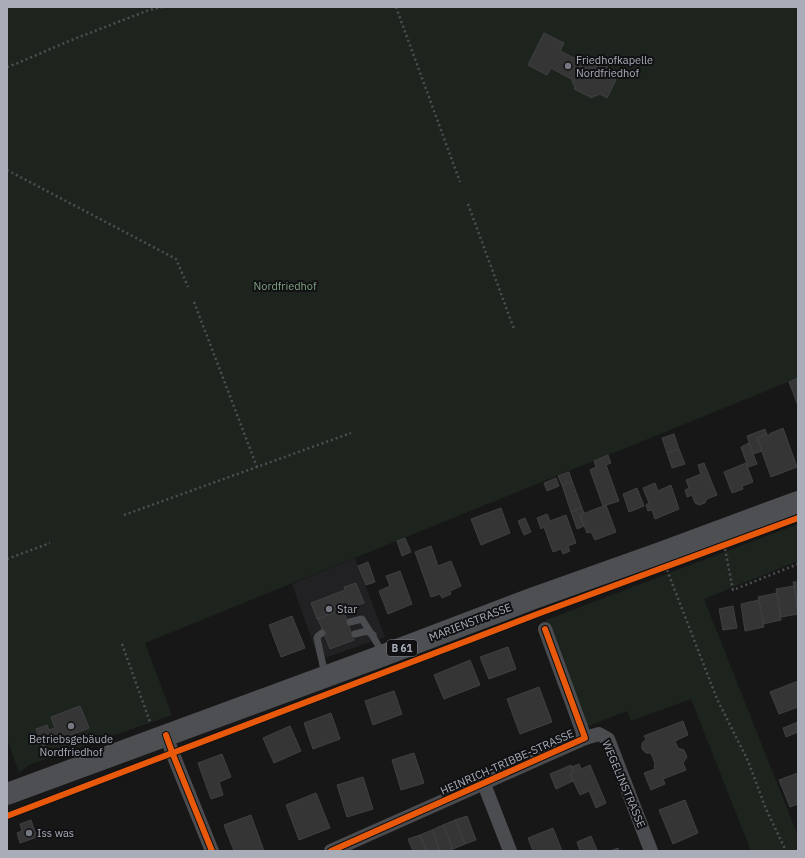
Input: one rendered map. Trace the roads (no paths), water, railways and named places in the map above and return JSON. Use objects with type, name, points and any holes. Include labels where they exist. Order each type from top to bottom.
[{"type":"main road","name":"MARIENSTRASSE","points":[[7,794],[159,731],[326,677],[534,598],[798,502]]},
{"type":"street","name":"HEINRICH-TRIBBE-STRASSE","points":[[331,851],[585,738],[545,629]]},
{"type":"street","points":[[159,731],[172,752],[212,851]]},
{"type":"street","name":"WEGELINSTRASSE","points":[[585,738],[599,734],[608,739],[651,851]]},
{"type":"street","points":[[484,784],[510,851]]},
{"type":"lane","points":[[350,622],[362,620],[373,635],[384,655]]},
{"type":"lane","points":[[355,634],[367,631],[373,635]]},
{"type":"lane","points":[[322,633],[317,638],[326,677]]},
{"type":"lane","points":[[320,653],[322,648],[327,645]]},
{"type":"place","name":"Friedhofkapelle Nordfriedhof","points":[[568,66]]},
{"type":"place","name":"Star","points":[[329,609]]},
{"type":"place","name":"Betriebsgebäude Nordfriedhof","points":[[71,726]]},
{"type":"place","name":"Iss was","points":[[29,833]]},
{"type":"park label","name":"Nordfriedhof","points":[[285,286]]}]
